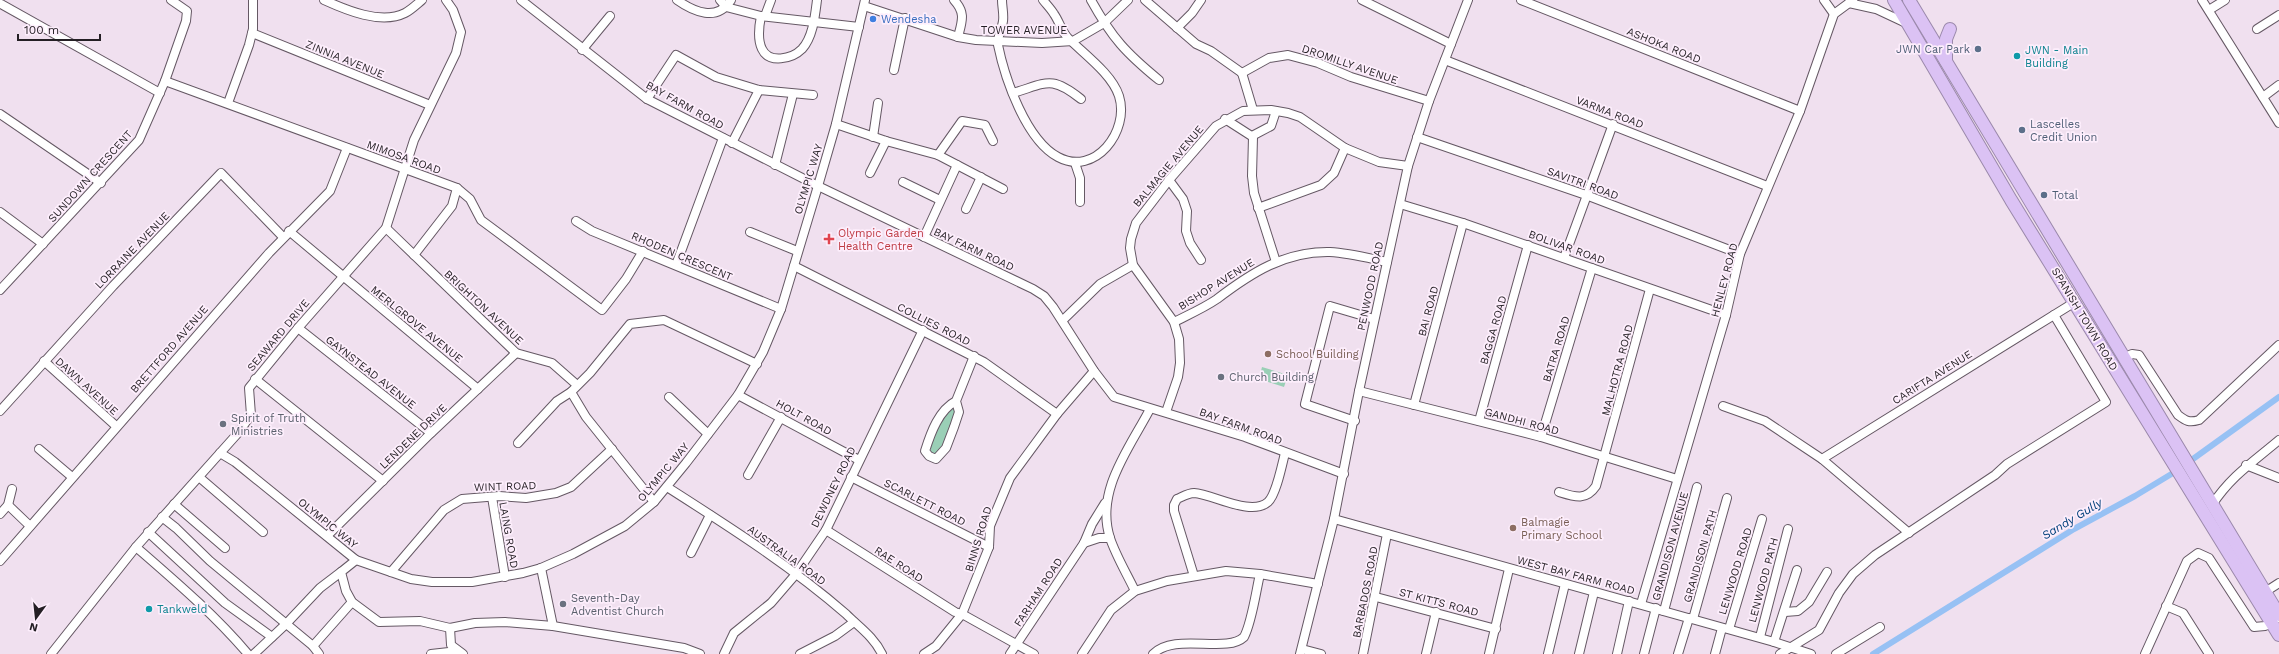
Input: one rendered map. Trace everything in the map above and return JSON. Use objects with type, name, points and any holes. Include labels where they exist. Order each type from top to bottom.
[{"type":"highway","name":"SPANISH TOWN ROAD","points":[[1894,0],[1916,22],[1946,62],[2123,358],[2199,506],[2276,618]]},
{"type":"highway","name":"SPANISH TOWN ROAD","points":[[1909,0],[1916,22],[2011,200],[2075,302],[2212,505],[2265,592],[2276,618],[2279,635]]},
{"type":"highway","points":[[1946,62],[1946,39],[1950,29]]},
{"type":"highway","points":[[2011,200],[2024,192]]},
{"type":"street","name":"SUNDOWN CRESCENT","points":[[0,290],[139,140],[165,81],[188,14],[188,11],[171,0]]},
{"type":"street","points":[[228,103],[243,66],[252,33],[254,0]]},
{"type":"street","points":[[324,0],[358,12],[386,18],[405,13],[422,0]]},
{"type":"street","name":"SEAWARD DRIVE","points":[[50,654],[148,532],[199,477],[251,415],[249,388],[255,379],[386,228],[414,140],[456,53],[461,32],[453,10],[446,0]]},
{"type":"street","name":"BAY FARM ROAD","points":[[521,0],[582,50],[647,99],[818,186],[1034,289],[1044,296],[1063,320],[1094,371],[1114,397],[1245,437],[1344,474]]},
{"type":"street","points":[[677,0],[697,12],[706,14],[716,12],[729,3]]},
{"type":"street","points":[[720,0],[763,16],[859,27]]},
{"type":"street","points":[[771,0],[763,16],[759,40],[762,50],[768,56],[782,59],[794,56],[803,48],[814,22],[817,0]]},
{"type":"street","points":[[954,0],[962,9],[964,17],[958,36]]},
{"type":"street","points":[[1002,0],[1003,21],[998,42],[1013,93],[1039,141],[1058,157],[1075,163],[1093,158],[1112,142],[1121,117],[1121,107],[1113,83],[1073,41],[1067,37],[1054,14],[1043,0]]},
{"type":"street","points":[[1091,0],[1104,24],[1122,48],[1159,80]]},
{"type":"street","name":"TOWER AVENUE","points":[[864,3],[958,36],[998,42],[1073,41],[1104,24],[1128,0]]},
{"type":"street","points":[[1145,0],[1196,44],[1211,51],[1242,72],[1253,110]]},
{"type":"street","points":[[1177,28],[1192,13],[1201,0]]},
{"type":"street","points":[[1362,0],[1451,44]]},
{"type":"street","name":"PENWOOD ROAD","points":[[1301,652],[1344,474],[1355,421],[1359,391],[1408,166],[1429,101],[1468,0]]},
{"type":"street","name":"ASHOKA ROAD","points":[[1521,0],[1800,111]]},
{"type":"street","points":[[1824,0],[1834,14],[1851,2],[1869,6],[1916,22]]},
{"type":"street","points":[[2202,0],[2279,123]]},
{"type":"street","points":[[2208,10],[2225,0]]},
{"type":"street","points":[[2,3],[160,93]]},
{"type":"street","name":"OLYMPIC WAY","points":[[220,453],[235,462],[356,560],[391,572],[432,582],[472,582],[505,577],[541,568],[607,537],[637,517],[654,502],[667,487],[738,395],[757,364],[781,309],[818,186],[836,124],[864,3]]},
{"type":"street","name":"HENLEY ROAD","points":[[1641,604],[1726,315],[1740,254],[1767,186],[1800,111],[1834,14]]},
{"type":"street","points":[[2257,29],[2279,15]]},
{"type":"street","points":[[582,50],[610,16]]},
{"type":"street","points":[[894,70],[905,18]]},
{"type":"street","name":"ZINNIA AVENUE","points":[[252,33],[430,105]]},
{"type":"street","points":[[647,99],[676,55],[716,77],[759,90],[813,95]]},
{"type":"street","name":"DROMILLY AVENUE","points":[[1242,72],[1269,58],[1288,55],[1318,63],[1352,77],[1429,101]]},
{"type":"street","name":"VARMA ROAD","points":[[1445,60],[1613,124],[1767,186]]},
{"type":"street","name":"MIMOSA ROAD","points":[[165,81],[457,188],[470,199],[481,220],[601,310],[603,310],[626,279],[643,251]]},
{"type":"street","points":[[1013,93],[1053,82],[1064,86],[1081,100]]},
{"type":"street","points":[[2263,97],[2279,85]]},
{"type":"street","points":[[732,143],[759,90]]},
{"type":"street","points":[[776,165],[793,94]]},
{"type":"street","points":[[873,137],[878,103]]},
{"type":"street","name":"BALMAGIE AVENUE","points":[[1166,412],[1174,394],[1180,363],[1179,338],[1174,322],[1133,266],[1130,248],[1133,229],[1169,180],[1216,126],[1225,119],[1243,111],[1276,111],[1300,117],[1345,148],[1379,162],[1408,166]]},
{"type":"street","points":[[1252,136],[1271,126],[1276,111]]},
{"type":"street","points":[[0,114],[101,182]]},
{"type":"street","points":[[1225,119],[1252,136],[1254,140],[1252,176],[1258,208],[1276,262]]},
{"type":"street","points":[[938,155],[962,121],[985,125],[993,141]]},
{"type":"street","points":[[836,124],[886,141],[938,155],[1003,189]]},
{"type":"street","points":[[1564,258],[1613,124]]},
{"type":"street","name":"SAVITRI ROAD","points":[[1417,137],[1586,195],[1740,254]]},
{"type":"street","points":[[676,265],[724,138]]},
{"type":"street","points":[[870,173],[886,141]]},
{"type":"street","name":"BRETTFORD AVENUE","points":[[0,561],[116,426],[286,234],[330,191],[348,148]]},
{"type":"street","points":[[1258,208],[1321,185],[1334,173],[1345,148]]},
{"type":"street","points":[[1075,163],[1080,178],[1080,202]]},
{"type":"street","points":[[924,237],[957,165]]},
{"type":"street","name":"LORRAINE AVENUE","points":[[0,411],[221,173],[286,234]]},
{"type":"street","points":[[966,209],[981,177]]},
{"type":"street","points":[[1169,180],[1183,199],[1187,211],[1186,231],[1190,243],[1201,260]]},
{"type":"street","points":[[903,182],[940,200]]},
{"type":"street","points":[[414,255],[452,206],[457,188]]},
{"type":"street","name":"BOLIVAR ROAD","points":[[1400,204],[1528,245],[1726,315]]},
{"type":"street","points":[[0,212],[43,244]]},
{"type":"street","name":"RHODEN CRESCENT","points":[[576,221],[592,231],[781,309]]},
{"type":"street","name":"BAI ROAD","points":[[1414,405],[1463,223]]},
{"type":"street","name":"BRIGHTON AVENUE","points":[[386,228],[516,353],[552,363],[577,385]]},
{"type":"street","points":[[750,232],[797,252]]},
{"type":"street","name":"MERLGROVE AVENUE","points":[[286,234],[342,277],[478,389]]},
{"type":"street","name":"BAGGA ROAD","points":[[1479,421],[1528,245]]},
{"type":"street","name":"BISHOP AVENUE","points":[[1174,322],[1216,299],[1240,281],[1276,262],[1308,253],[1329,252],[1348,253],[1387,262]]},
{"type":"street","name":"COLLIES ROAD","points":[[794,266],[974,356],[1057,414]]},
{"type":"street","points":[[1063,320],[1100,284],[1133,266]]},
{"type":"street","name":"BATRA ROAD","points":[[1541,437],[1592,268]]},
{"type":"street","name":"MALHOTRA ROAD","points":[[1559,492],[1576,497],[1584,497],[1592,492],[1596,486],[1650,289]]},
{"type":"street","name":"CARIFTA AVENUE","points":[[1822,459],[2075,302]]},
{"type":"street","points":[[1355,421],[1305,404],[1330,306],[1374,319]]},
{"type":"street","points":[[1780,654],[1819,630],[1839,593],[1853,574],[1875,555],[1995,475],[2007,464],[2106,402],[2054,314]]},
{"type":"street","points":[[518,443],[557,401],[572,392],[590,373],[630,324],[664,320],[757,364]]},
{"type":"street","name":"GAYNSTEAD AVENUE","points":[[298,328],[431,433]]},
{"type":"street","name":"DEWDNEY ROAD","points":[[724,654],[734,633],[771,603],[796,574],[826,530],[924,330]]},
{"type":"street","points":[[2123,358],[2132,354],[2139,355],[2178,415],[2185,421],[2191,422],[2199,420],[2279,345]]},
{"type":"street","name":"LENDENE DRIVE","points":[[327,536],[431,433],[516,353]]},
{"type":"street","points":[[956,401],[947,406],[932,433],[925,451],[929,456],[936,459],[941,456],[946,448],[959,412],[956,401],[974,356]]},
{"type":"street","name":"DAWN AVENUE","points":[[44,362],[116,426]]},
{"type":"street","name":"BINNS ROAD","points":[[924,654],[936,646],[962,614],[989,547],[990,526],[1010,478],[1057,414],[1094,371]]},
{"type":"street","points":[[255,379],[383,481]]},
{"type":"street","name":"GANDHI ROAD","points":[[1359,391],[1541,437],[1677,479]]},
{"type":"street","points":[[572,392],[586,417],[654,502]]},
{"type":"street","name":"HOLT ROAD","points":[[738,395],[859,460]]},
{"type":"street","points":[[669,397],[708,434]]},
{"type":"street","points":[[1723,406],[1765,422],[1822,459],[1909,533]]},
{"type":"street","points":[[1135,591],[1110,538],[1105,503],[1115,474],[1150,409]]},
{"type":"street","points":[[748,475],[781,417]]},
{"type":"street","points":[[2212,505],[2225,486],[2246,465],[2279,440]]},
{"type":"street","points":[[39,449],[72,477]]},
{"type":"street","name":"WINT ROAD","points":[[391,572],[444,510],[462,499],[492,497],[526,498],[556,494],[571,487],[612,449]]},
{"type":"street","points":[[1194,576],[1174,511],[1174,505],[1177,499],[1194,493],[1247,506],[1260,506],[1269,502],[1272,496],[1285,453]]},
{"type":"street","points":[[2246,465],[2279,478]]},
{"type":"street","points":[[199,477],[263,532]]},
{"type":"street","name":"SCARLETT ROAD","points":[[851,477],[989,547]]},
{"type":"street","name":"AUSTRALIA ROAD","points":[[667,487],[796,574],[877,643],[882,654]]},
{"type":"street","name":"GRANDISON AVENUE","points":[[1664,611],[1697,487]]},
{"type":"street","points":[[0,514],[8,505],[12,489]]},
{"type":"street","name":"LAING ROAD","points":[[492,497],[505,577]]},
{"type":"street","name":"GRANDISON PATH","points":[[1678,654],[1691,619],[1727,498]]},
{"type":"street","name":"FARHAM ROAD","points":[[1010,654],[1084,543],[1092,524],[1105,503]]},
{"type":"street","points":[[174,504],[225,548]]},
{"type":"street","points":[[8,505],[30,526]]},
{"type":"street","points":[[692,553],[710,515]]},
{"type":"street","points":[[162,518],[176,528],[210,562],[313,646],[320,654]]},
{"type":"street","name":"WEST BAY FARM ROAD","points":[[1334,519],[1509,569],[1656,608],[1811,654]]},
{"type":"street","name":"LENWOOD ROAD","points":[[1715,654],[1726,628],[1762,519]]},
{"type":"street","name":"LENWOOD PATH","points":[[1760,638],[1788,529]]},
{"type":"street","name":"RAE ROAD","points":[[826,530],[955,612],[962,614],[1034,654]]},
{"type":"street","points":[[148,532],[225,603],[272,637]]},
{"type":"street","name":"BARBADOS ROAD","points":[[1363,654],[1376,597],[1387,534]]},
{"type":"street","points":[[1084,543],[1099,538],[1110,538]]},
{"type":"street","points":[[136,547],[224,626],[248,654]]},
{"type":"street","points":[[2145,654],[2187,561],[2192,556],[2204,554],[2209,558],[2254,627],[2265,626],[2276,618]]},
{"type":"street","points":[[254,654],[286,624],[320,588],[356,560]]},
{"type":"street","points":[[541,568],[553,626]]},
{"type":"street","points":[[1489,654],[1509,569]]},
{"type":"street","points":[[1774,642],[1798,570]]},
{"type":"street","points":[[1082,654],[1111,610],[1135,591],[1167,581],[1226,571],[1260,574],[1318,584]]},
{"type":"street","points":[[341,572],[346,591],[352,602],[379,622],[420,621],[450,628],[475,623],[497,622],[553,626],[700,654]]},
{"type":"street","points":[[1785,612],[1798,611],[1809,602],[1827,572]]},
{"type":"street","points":[[1153,654],[1164,648],[1224,652],[1237,647],[1244,636],[1260,574]]},
{"type":"street","points":[[2265,592],[2279,583]]},
{"type":"street","points":[[1548,654],[1565,584]]},
{"type":"street","points":[[1578,654],[1594,592]]},
{"type":"street","name":"ST KITTS ROAD","points":[[1376,597],[1496,629]]},
{"type":"street","points":[[1617,654],[1629,601]]},
{"type":"street","points":[[313,646],[352,602]]},
{"type":"street","points":[[2166,606],[2184,613],[2209,654]]},
{"type":"street","points":[[1644,654],[1656,608]]},
{"type":"street","points":[[1426,654],[1436,612]]},
{"type":"street","points":[[800,654],[835,636],[854,622]]},
{"type":"street","points":[[1836,654],[1880,627]]},
{"type":"street","points":[[450,628],[452,645],[460,653]]},
{"type":"street","points":[[1301,652],[1321,654]]},
{"type":"street","points":[[431,654],[460,653]]},
{"type":"green space","points":[[1262,367],[1288,375],[1284,387],[1259,379]]},
{"type":"green space","points":[[953,406],[957,410],[948,436],[938,455],[932,455],[931,442],[933,435],[940,422]]},
{"type":"waterway","name":"Sandy Gully","points":[[2186,464],[2279,397]]},
{"type":"waterway","name":"Sandy Gully","points":[[1873,654],[2074,529],[2135,496],[2178,470]]},
{"type":"place","name":"Wendesha","points":[[873,19]]},
{"type":"place","name":"JWN Car Park","points":[[1978,49]]},
{"type":"place","name":"JWN - Main Building","points":[[2017,56]]},
{"type":"place","name":"Lascelles Credit Union","points":[[2022,130]]},
{"type":"place","name":"Total","points":[[2044,195]]},
{"type":"place","name":"Olympic Garden Health Centre","points":[[829,239]]},
{"type":"place","name":"School Building","points":[[1268,354]]},
{"type":"place","name":"Church Building","points":[[1221,377]]},
{"type":"place","name":"Spirit of Truth Ministries","points":[[223,424]]},
{"type":"place","name":"Balmagie Primary School","points":[[1513,528]]},
{"type":"place","name":"Seventh-Day Adventist Church","points":[[563,604]]},
{"type":"place","name":"Tankweld","points":[[149,609]]}]
